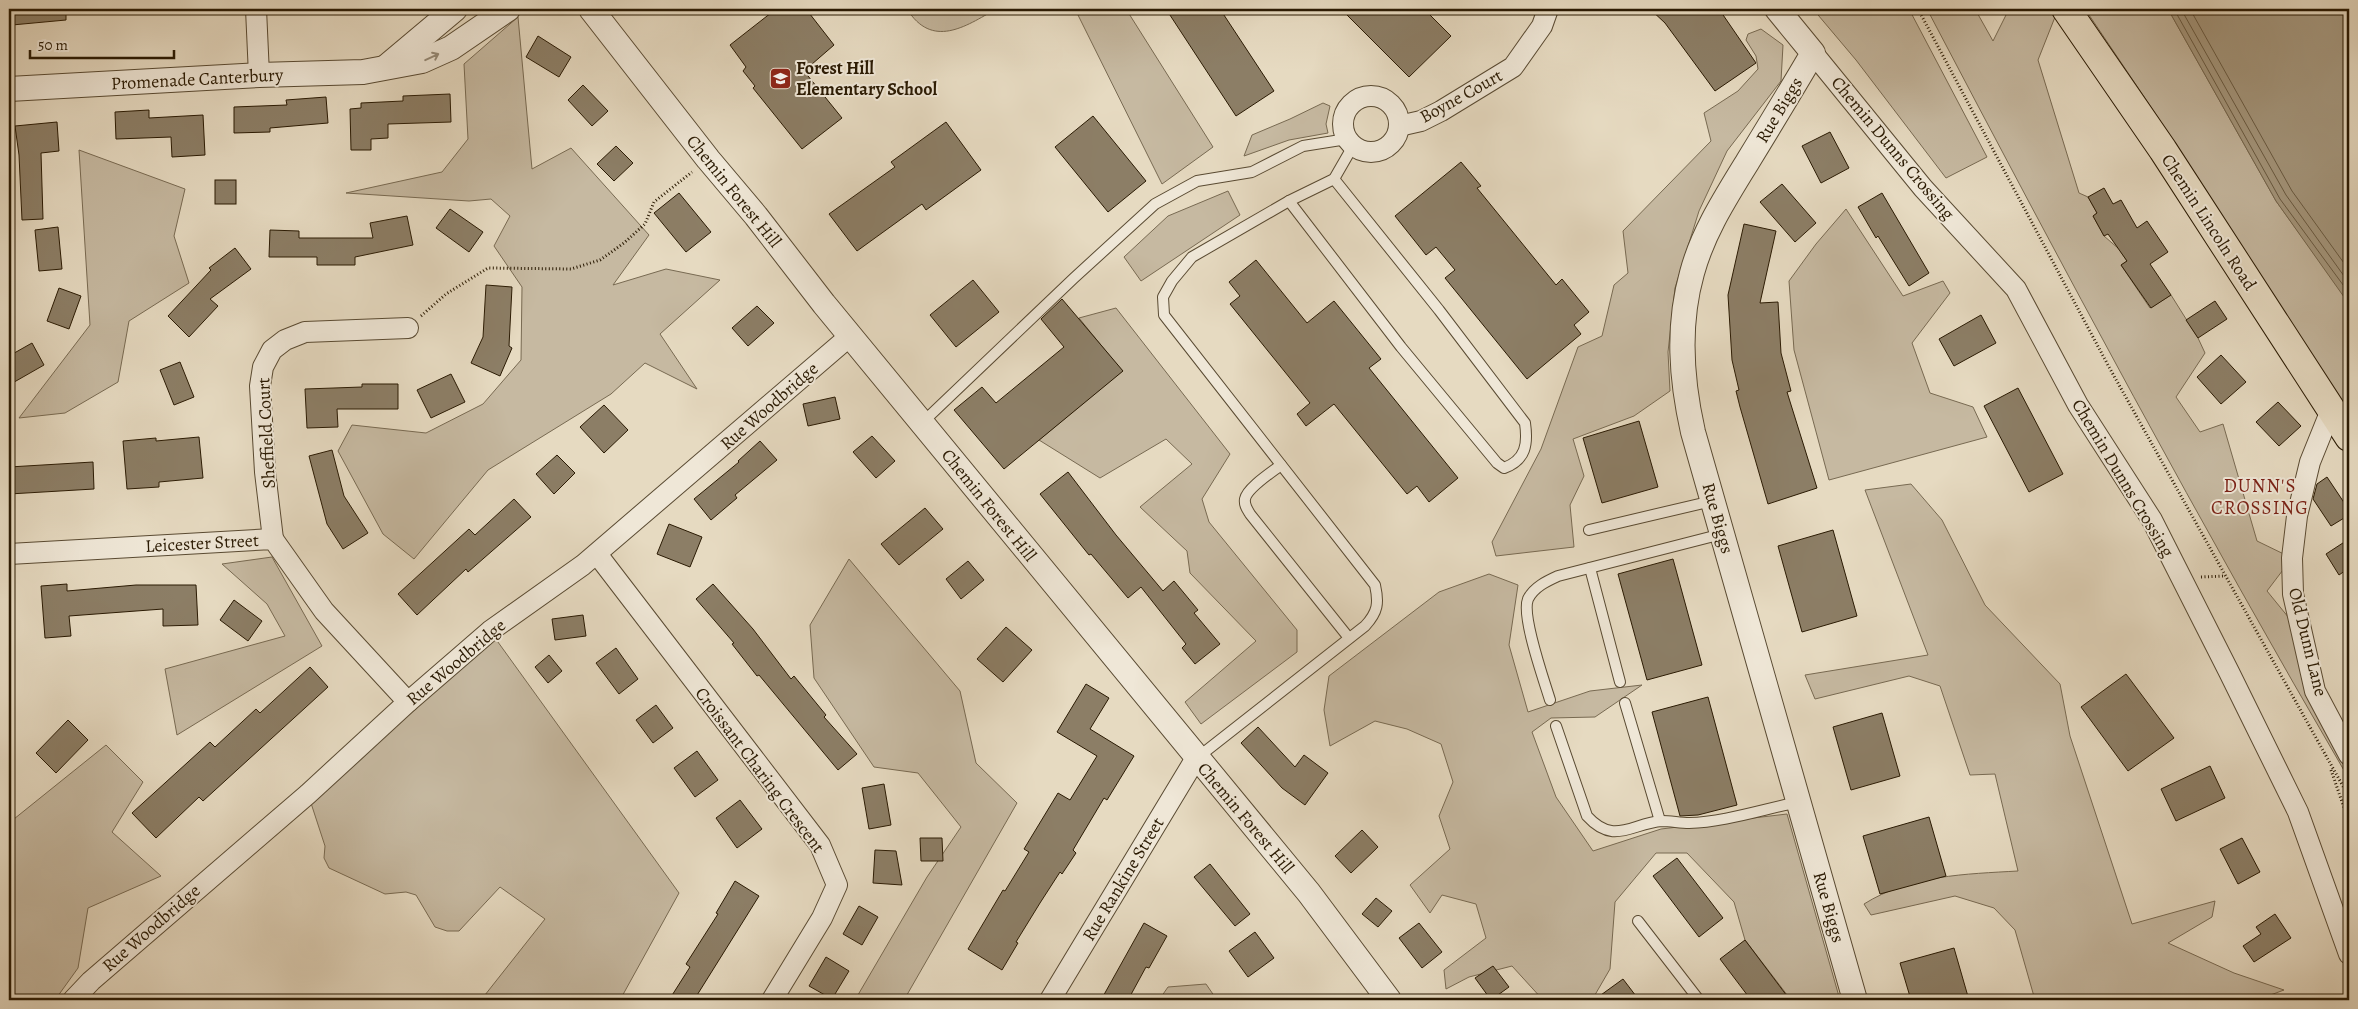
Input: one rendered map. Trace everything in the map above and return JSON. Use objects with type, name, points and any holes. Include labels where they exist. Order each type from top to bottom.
[{"type":"main road","name":"Chemin Lincoln Road","points":[[2066,9],[2163,150],[2349,437]]},
{"type":"street","points":[[256,9],[259,75]]},
{"type":"street","points":[[384,68],[455,9]]},
{"type":"street","name":"Promenade Canterbury","points":[[9,89],[259,75],[363,72],[422,61],[451,48],[508,9]]},
{"type":"street","name":"Chemin Forest Hill","points":[[591,9],[850,336],[1309,894],[1388,1000]]},
{"type":"street","name":"Boyne Court","points":[[1400,126],[1421,121],[1441,112],[1513,67],[1542,26],[1548,9]]},
{"type":"street","points":[[1777,9],[1813,53]]},
{"type":"street","name":"Rue Biggs","points":[[1813,53],[1720,207],[1704,238],[1692,273],[1686,303],[1682,368],[1689,415],[1855,1000]]},
{"type":"street","name":"Chemin Dunns Crossing","points":[[1813,53],[1923,188],[2016,289],[2078,406],[2152,520],[2220,655],[2298,812],[2349,954]]},
{"type":"street","points":[[1372,95],[1390,102],[1397,110],[1400,126],[1396,139],[1389,146],[1380,151],[1370,152],[1350,142],[1343,131],[1344,114],[1348,106],[1362,96],[1372,95]]},
{"type":"street","name":"Sheffield Court","points":[[273,539],[260,386],[263,367],[272,350],[285,340],[305,332],[408,328]]},
{"type":"street","name":"Rue Woodbridge","points":[[73,1000],[91,981],[308,794],[408,702],[490,631],[597,554],[850,336]]},
{"type":"street","name":"Old Dunn Lane","points":[[2332,410],[2310,462],[2297,516],[2292,558],[2293,594],[2315,691],[2349,754]]},
{"type":"street","name":"Leicester Street","points":[[9,554],[273,539],[324,611],[408,702]]},
{"type":"street","name":"Croissant Charing Crescent","points":[[597,554],[820,845],[837,885],[822,918],[772,1000]]},
{"type":"street","name":"Rue Rankine Street","points":[[1050,1000],[1196,758]]},
{"type":"lane","points":[[922,424],[1074,278],[1155,204],[1197,181],[1252,172],[1303,146],[1350,142],[1334,179],[1290,201],[1192,257],[1172,281],[1162,297],[1164,316],[1375,585],[1378,601],[1373,617],[1349,638],[1196,758]]},
{"type":"lane","points":[[1290,201],[1401,347],[1498,463],[1504,468],[1514,464],[1522,456],[1526,446],[1525,423],[1439,310],[1334,179]]},
{"type":"lane","points":[[1281,465],[1250,490],[1245,497],[1245,505],[1250,514],[1349,638]]},
{"type":"lane","points":[[1589,530],[1713,501]]},
{"type":"lane","points":[[1550,700],[1526,608],[1528,600],[1539,587],[1548,580],[1723,534]]},
{"type":"lane","points":[[1590,568],[1620,682]]},
{"type":"lane","points":[[1625,703],[1660,821]]},
{"type":"lane","points":[[1556,726],[1582,805],[1594,824],[1617,832],[1630,831],[1660,821],[1689,823],[1716,820],[1798,802]]},
{"type":"lane","points":[[1638,921],[1699,1000]]},
{"type":"path","points":[[1918,9],[2114,376],[2349,797]]},
{"type":"path","points":[[408,328],[446,294],[488,268],[571,270],[600,260],[624,243],[645,224],[654,202],[708,159]]},
{"type":"path","points":[[2329,763],[2349,822]]},
{"type":"shaded area","points":[[907,9],[996,9],[961,27],[949,31],[938,31],[927,28],[917,21]]},
{"type":"shaded area","points":[[1075,9],[1126,9],[1213,147],[1162,184]]},
{"type":"shaded area","points":[[1813,9],[1909,9],[1987,157],[1946,178],[1856,60]]},
{"type":"shaded area","points":[[1927,9],[1975,9],[1993,41],[2009,9],[2054,9],[2057,12],[2038,60],[2079,193],[2088,197],[2097,213],[2093,216],[2104,236],[2119,249],[2127,261],[2121,265],[2150,308],[2171,295],[2198,338],[2205,353],[2176,397],[2200,432],[2223,424],[2257,541],[2292,558],[2267,591],[2302,634],[2315,691],[2349,743],[2349,779],[2240,588],[2134,396]]},
{"type":"shaded area","points":[[2085,9],[2168,9],[2276,201],[2349,304],[2349,412],[2153,110]]},
{"type":"shaded area","points":[[518,17],[532,169],[571,148],[649,235],[613,285],[666,269],[720,280],[660,334],[697,389],[645,363],[611,394],[488,470],[414,559],[383,534],[338,451],[352,425],[426,433],[483,404],[521,360],[522,287],[494,246],[510,216],[491,199],[469,201],[346,193],[442,172],[468,139],[464,64]]},
{"type":"shaded area","points":[[1761,29],[1783,45],[1781,81],[1727,151],[1699,211],[1675,288],[1668,352],[1670,391],[1634,416],[1573,439],[1584,476],[1570,505],[1574,547],[1496,556],[1492,542],[1541,449],[1578,347],[1602,336],[1614,285],[1628,273],[1623,231],[1711,141],[1704,113],[1738,91],[1758,69],[1756,56],[1746,40],[1748,34]]},
{"type":"shaded area","points":[[1323,103],[1330,106],[1326,124],[1328,133],[1289,140],[1244,156],[1252,135]]},
{"type":"shaded area","points":[[79,150],[185,189],[174,236],[189,283],[129,321],[118,382],[65,413],[19,418],[90,325]]},
{"type":"shaded area","points":[[1228,191],[1240,215],[1141,281],[1124,257],[1168,216]]},
{"type":"shaded area","points":[[1846,209],[1903,296],[1943,281],[1950,293],[1912,343],[1930,393],[1973,407],[1987,437],[1829,480],[1794,350],[1789,281],[1816,244]]},
{"type":"shaded area","points":[[1116,308],[1230,454],[1202,499],[1209,522],[1297,630],[1297,652],[1201,724],[1185,702],[1256,641],[1190,573],[1187,551],[1140,507],[1192,464],[1166,439],[1100,478],[1039,440],[1122,371],[1079,318]]},
{"type":"shaded area","points":[[1911,484],[1942,520],[1985,605],[2060,684],[2070,736],[2132,924],[2215,901],[2212,917],[2168,943],[2234,973],[2284,990],[2257,1000],[2035,1000],[2015,930],[1994,908],[1955,896],[1871,915],[1864,904],[1900,887],[1959,875],[2018,871],[1995,774],[1970,775],[1940,686],[1909,676],[1815,699],[1805,675],[1928,655],[1865,490]]},
{"type":"shaded area","points":[[272,557],[322,646],[177,735],[165,669],[285,636],[267,604],[222,564]]},
{"type":"shaded area","points":[[849,559],[960,691],[976,763],[1017,803],[904,1000],[855,1000],[927,877],[961,827],[918,773],[874,767],[814,678],[810,625]]},
{"type":"shaded area","points":[[1489,574],[1518,585],[1509,645],[1528,712],[1590,691],[1642,685],[1595,717],[1551,718],[1532,732],[1556,797],[1593,851],[1661,829],[1787,814],[1840,1000],[1791,1000],[1745,940],[1734,902],[1687,853],[1656,853],[1615,902],[1610,969],[1592,1000],[1543,1000],[1512,966],[1469,977],[1446,989],[1444,970],[1486,938],[1476,904],[1442,895],[1430,913],[1410,885],[1450,849],[1439,816],[1453,782],[1441,744],[1407,729],[1375,721],[1330,746],[1324,710],[1329,676],[1439,592]]},
{"type":"shaded area","points":[[490,631],[679,893],[620,1000],[481,1000],[545,919],[500,887],[459,931],[447,931],[435,927],[416,895],[406,892],[385,894],[329,868],[324,858],[325,846],[308,794]]},
{"type":"shaded area","points":[[106,745],[143,782],[112,832],[161,876],[88,908],[78,968],[55,1000],[9,1000],[9,823]]},
{"type":"shaded area","points":[[1206,984],[1217,1000],[1159,1000],[1168,987]]},
{"type":"water","points":[[2168,9],[2349,9],[2349,304],[2276,201]]},
{"type":"building","points":[[10,9],[66,9],[66,20],[12,25]]},
{"type":"building","name":"Forest Hill Elementary School","points":[[776,9],[806,9],[834,45],[804,71],[842,118],[802,149],[753,88],[755,86],[743,71],[746,67],[730,45]]},
{"type":"building","points":[[1166,9],[1220,9],[1274,91],[1236,116]]},
{"type":"building","points":[[1341,9],[1424,9],[1451,36],[1409,77]]},
{"type":"building","points":[[1650,9],[1719,9],[1756,63],[1715,91],[1665,23]]},
{"type":"building","points":[[538,36],[571,57],[559,77],[526,57]]},
{"type":"building","points":[[583,85],[608,111],[592,126],[568,100]]},
{"type":"building","points":[[450,94],[451,122],[388,124],[388,138],[371,139],[371,150],[351,150],[350,109],[361,108],[361,103],[403,101],[403,96]]},
{"type":"building","points":[[326,97],[328,123],[270,128],[270,132],[234,133],[234,107],[287,105],[286,100]]},
{"type":"building","points":[[149,110],[149,118],[203,115],[205,155],[172,157],[171,137],[116,139],[115,112]]},
{"type":"building","points":[[1093,116],[1146,181],[1108,212],[1055,147]]},
{"type":"building","points":[[57,122],[59,151],[41,153],[43,219],[22,220],[19,155],[15,126]]},
{"type":"building","points":[[946,122],[981,170],[926,210],[922,204],[857,251],[829,214],[895,167],[891,162]]},
{"type":"building","points":[[1830,132],[1849,168],[1821,183],[1802,146]]},
{"type":"building","points":[[616,146],[633,163],[614,181],[597,164]]},
{"type":"building","points":[[1461,162],[1481,186],[1477,188],[1556,285],[1562,279],[1589,312],[1574,325],[1581,334],[1527,379],[1445,278],[1455,270],[1436,247],[1426,255],[1395,216]]},
{"type":"building","points":[[215,180],[236,180],[236,204],[215,204]]},
{"type":"building","points":[[1782,184],[1816,223],[1795,242],[1760,202]]},
{"type":"building","points":[[2104,188],[2113,204],[2121,200],[2137,228],[2147,221],[2168,252],[2150,264],[2171,295],[2151,308],[2121,265],[2127,261],[2108,234],[2104,236],[2093,216],[2097,213],[2088,197]]},
{"type":"building","points":[[679,193],[711,232],[686,252],[654,213]]},
{"type":"building","points":[[1882,193],[1929,273],[1909,286],[1878,236],[1876,238],[1858,207]]},
{"type":"building","points":[[450,209],[483,232],[469,252],[436,228]]},
{"type":"building","points":[[407,216],[413,245],[355,257],[355,265],[317,265],[317,257],[269,257],[270,230],[299,231],[299,238],[373,238],[370,223]]},
{"type":"building","points":[[1744,224],[1776,231],[1760,303],[1778,302],[1781,353],[1791,391],[1787,392],[1817,488],[1768,504],[1736,391],[1739,390],[1732,360],[1728,295]]},
{"type":"building","points":[[58,227],[62,269],[39,271],[35,230]]},
{"type":"building","points":[[235,248],[251,269],[210,299],[218,306],[189,337],[168,316],[211,270],[209,268]]},
{"type":"building","points":[[1256,260],[1307,323],[1334,301],[1381,359],[1369,368],[1458,478],[1429,502],[1417,486],[1407,494],[1334,404],[1306,426],[1297,414],[1310,403],[1230,304],[1240,296],[1229,282]]},
{"type":"building","points":[[973,280],[999,312],[956,347],[930,315]]},
{"type":"building","points":[[486,285],[512,287],[509,346],[512,348],[500,376],[471,363],[483,337]]},
{"type":"building","points":[[59,288],[81,296],[69,329],[47,321]]},
{"type":"building","points":[[1062,299],[1123,371],[1004,469],[954,410],[982,387],[996,403],[1064,347],[1041,319]]},
{"type":"building","points":[[2215,301],[2227,319],[2198,338],[2186,320]]},
{"type":"building","points":[[757,306],[774,323],[748,346],[732,328]]},
{"type":"building","points":[[1981,315],[1996,343],[1954,366],[1939,339]]},
{"type":"building","points":[[32,343],[44,365],[9,385],[9,356]]},
{"type":"building","points":[[2221,355],[2246,382],[2221,404],[2197,377]]},
{"type":"building","points":[[180,362],[194,397],[174,405],[160,370]]},
{"type":"building","points":[[451,374],[465,402],[431,418],[417,390]]},
{"type":"building","points":[[362,384],[398,384],[398,409],[337,409],[338,427],[307,428],[305,389],[362,387]]},
{"type":"building","points":[[2018,388],[2063,474],[2029,492],[1984,406]]},
{"type":"building","points":[[835,397],[840,419],[808,426],[803,404]]},
{"type":"building","points":[[2278,402],[2301,426],[2279,446],[2256,422]]},
{"type":"building","points":[[604,405],[628,430],[604,453],[580,427]]},
{"type":"building","points":[[1639,421],[1658,487],[1602,503],[1583,438]]},
{"type":"building","points":[[872,436],[895,461],[876,478],[853,452]]},
{"type":"building","points":[[199,437],[203,478],[159,482],[159,487],[127,489],[123,441],[156,438],[156,441]]},
{"type":"building","points":[[760,441],[777,460],[735,495],[737,498],[711,520],[694,499],[739,462]]},
{"type":"building","points":[[332,450],[344,496],[368,533],[343,549],[327,524],[309,456]]},
{"type":"building","points":[[557,455],[575,473],[554,494],[536,474]]},
{"type":"building","points":[[93,462],[94,489],[9,494],[9,467]]},
{"type":"building","points":[[1068,472],[1116,535],[1163,591],[1174,581],[1198,610],[1194,613],[1220,644],[1195,664],[1182,648],[1186,644],[1141,587],[1128,598],[1091,554],[1089,555],[1040,494]]},
{"type":"building","points":[[2327,477],[2349,510],[2349,515],[2331,526],[2313,499],[2317,484]]},
{"type":"building","points":[[514,499],[531,517],[468,572],[466,569],[417,615],[398,594],[469,529],[475,535]]},
{"type":"building","points":[[925,508],[943,529],[899,565],[881,544]]},
{"type":"building","points":[[669,524],[702,537],[690,567],[657,554]]},
{"type":"building","points":[[1833,530],[1857,616],[1802,632],[1778,546]]},
{"type":"building","points":[[2349,539],[2349,568],[2339,575],[2326,554]]},
{"type":"building","points":[[1673,559],[1702,665],[1647,680],[1618,574]]},
{"type":"building","points":[[968,561],[984,580],[961,599],[946,579]]},
{"type":"building","points":[[67,584],[67,591],[136,585],[196,585],[198,625],[163,626],[163,609],[69,616],[71,636],[45,638],[41,586]]},
{"type":"building","points":[[713,584],[753,629],[791,679],[794,676],[826,715],[824,717],[857,754],[838,770],[759,675],[757,676],[732,644],[734,643],[696,599]]},
{"type":"building","points":[[234,600],[262,621],[248,641],[220,620]]},
{"type":"building","points":[[583,615],[586,636],[555,640],[552,619]]},
{"type":"building","points":[[1006,627],[1032,650],[1003,682],[977,659]]},
{"type":"building","points":[[616,648],[638,679],[619,694],[596,663]]},
{"type":"building","points":[[549,655],[562,671],[548,683],[535,667]]},
{"type":"building","points":[[310,667],[328,687],[203,801],[199,797],[156,838],[132,813],[210,742],[215,747],[256,709],[260,713]]},
{"type":"building","points":[[2126,674],[2174,738],[2128,771],[2081,707]]},
{"type":"building","points":[[1086,684],[1109,698],[1090,729],[1134,756],[1107,800],[1104,798],[1073,850],[1076,853],[1062,874],[1060,872],[1040,903],[1016,942],[1018,943],[1002,970],[968,949],[1003,890],[1005,891],[1029,852],[1024,849],[1058,793],[1070,800],[1097,756],[1057,732]]},
{"type":"building","points":[[1708,697],[1737,805],[1698,815],[1680,816],[1652,712]]},
{"type":"building","points":[[656,705],[673,728],[653,743],[636,720]]},
{"type":"building","points":[[1882,713],[1900,776],[1851,790],[1833,727]]},
{"type":"building","points":[[68,720],[88,740],[56,773],[36,753]]},
{"type":"building","points":[[1258,727],[1295,767],[1304,755],[1328,773],[1305,805],[1282,788],[1241,743]]},
{"type":"building","points":[[697,751],[718,780],[695,797],[674,768]]},
{"type":"building","points":[[2210,766],[2225,798],[2176,821],[2161,789]]},
{"type":"building","points":[[884,784],[891,825],[869,829],[862,788]]},
{"type":"building","points":[[740,800],[762,829],[737,848],[716,818]]},
{"type":"building","points":[[1929,817],[1946,876],[1880,894],[1863,836]]},
{"type":"building","points":[[1362,830],[1378,847],[1351,873],[1335,856]]},
{"type":"building","points":[[920,838],[942,838],[943,861],[921,861]]},
{"type":"building","points":[[2242,838],[2260,872],[2238,884],[2220,849]]},
{"type":"building","points":[[875,850],[896,851],[902,885],[873,883]]},
{"type":"building","points":[[1677,858],[1723,918],[1699,937],[1653,876]]},
{"type":"building","points":[[1210,864],[1250,914],[1235,926],[1194,877]]},
{"type":"building","points":[[735,881],[759,896],[694,1000],[669,1000],[690,967],[686,964],[718,914],[716,913]]},
{"type":"building","points":[[1376,898],[1392,911],[1378,927],[1362,914]]},
{"type":"building","points":[[859,906],[878,917],[862,945],[843,934]]},
{"type":"building","points":[[2275,914],[2291,938],[2254,962],[2243,946],[2261,934],[2256,927]]},
{"type":"building","points":[[1144,923],[1167,936],[1149,968],[1146,967],[1128,1000],[1101,1000]]},
{"type":"building","points":[[1419,923],[1442,952],[1422,968],[1399,938]]},
{"type":"building","points":[[1255,932],[1274,958],[1248,977],[1229,951]]},
{"type":"building","points":[[1745,940],[1790,1000],[1751,1000],[1720,959]]},
{"type":"building","points":[[1954,948],[1969,1000],[1911,1000],[1900,963]]},
{"type":"building","points":[[826,957],[849,971],[832,999],[809,986]]},
{"type":"building","points":[[1493,966],[1509,987],[1491,1000],[1475,978]]},
{"type":"building","points":[[1623,979],[1639,1000],[1594,1000]]},
{"type":"place","name":"Forest Hill Elementary School","points":[[780,78]]},
{"type":"district","name":"DUNN'S CROSSING","points":[[2260,496]]}]
